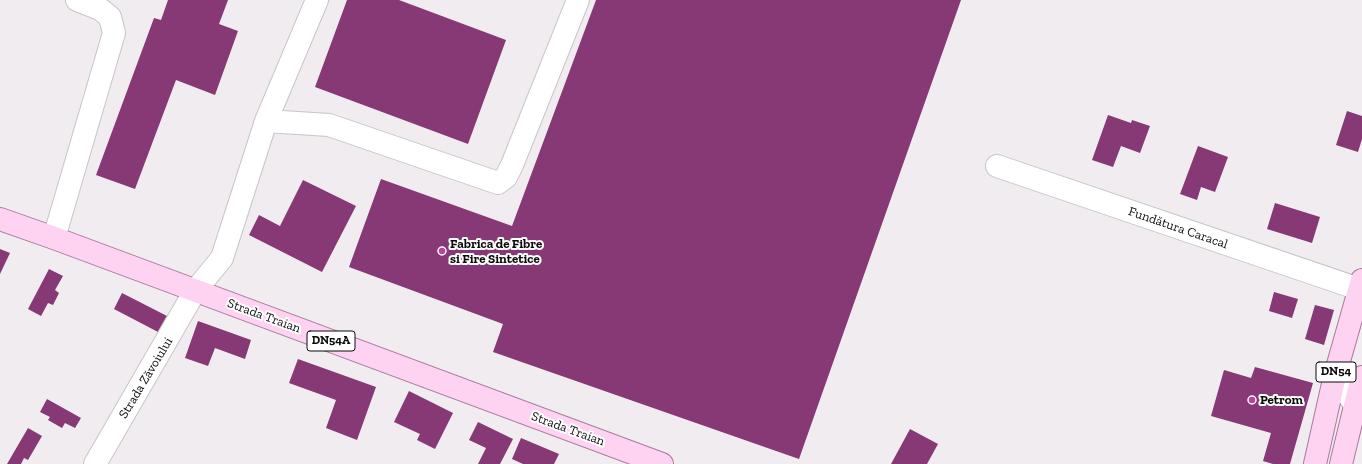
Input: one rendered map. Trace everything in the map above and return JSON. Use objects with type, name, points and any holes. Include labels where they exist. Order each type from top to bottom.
[{"type":"main road","name":"Strada Traian","points":[[0,219],[662,464]]},
{"type":"main road","name":"DN54","points":[[1315,464],[1335,375],[1360,285]]},
{"type":"main road","name":"DN54","points":[[1341,464],[1362,377]]},
{"type":"street","points":[[54,238],[114,33],[110,17],[100,9],[77,0]]},
{"type":"street","name":"Strada Zăvoiului","points":[[95,464],[196,291],[222,258],[266,121],[317,0]]},
{"type":"street","points":[[266,121],[329,125],[498,183],[506,178],[512,165],[578,0]]},
{"type":"street","name":"Fundătura Caracal","points":[[998,166],[1360,285]]},
{"type":"street","points":[[1335,375],[1355,405]]},
{"type":"building","points":[[168,0],[228,0],[219,24],[238,31],[215,95],[176,80],[135,189],[96,175],[154,18],[161,20]]},
{"type":"building","points":[[347,0],[399,0],[506,40],[468,144],[315,87]]},
{"type":"building","points":[[596,0],[961,0],[799,459],[493,352],[503,324],[349,267],[381,179],[512,226]]},
{"type":"building","points":[[1347,111],[1362,116],[1362,139],[1358,152],[1336,145]]},
{"type":"building","points":[[1108,115],[1131,123],[1132,120],[1150,126],[1140,153],[1121,146],[1113,167],[1092,160]]},
{"type":"building","points":[[1198,146],[1228,157],[1215,192],[1201,187],[1197,200],[1180,194]]},
{"type":"building","points":[[303,180],[356,206],[322,272],[249,235],[259,215],[280,226]]},
{"type":"building","points":[[1275,203],[1320,217],[1312,243],[1267,229]]},
{"type":"building","points":[[0,249],[10,253],[0,274]]},
{"type":"building","points":[[49,269],[63,276],[55,290],[59,293],[53,305],[48,303],[41,316],[28,309]]},
{"type":"building","points":[[1274,292],[1298,299],[1292,318],[1269,311]]},
{"type":"building","points":[[122,293],[167,316],[158,332],[114,309]]},
{"type":"building","points":[[1315,305],[1334,310],[1324,345],[1305,339]]},
{"type":"building","points":[[198,321],[251,340],[245,359],[215,348],[208,366],[185,358]]},
{"type":"building","points":[[298,359],[376,387],[357,440],[326,428],[336,400],[289,383]]},
{"type":"building","points":[[1255,367],[1313,383],[1290,464],[1273,464],[1263,461],[1271,433],[1211,416],[1224,370],[1251,378]]},
{"type":"building","points":[[409,391],[453,413],[435,449],[417,440],[420,434],[394,422]]},
{"type":"building","points":[[47,399],[81,418],[75,428],[65,423],[62,428],[48,420],[50,417],[40,412]]},
{"type":"building","points":[[478,422],[513,439],[500,464],[478,464],[486,448],[469,440]]},
{"type":"building","points":[[28,428],[42,436],[28,460],[24,458],[21,464],[7,464]]},
{"type":"building","points":[[910,429],[938,444],[927,464],[891,464]]},
{"type":"building","points":[[521,438],[559,454],[554,464],[523,464],[512,459]]},
{"type":"place","name":"Fabrica de Fibre si Fire Sintetice","points":[[442,251]]},
{"type":"place","name":"Petrom","points":[[1252,400]]}]
